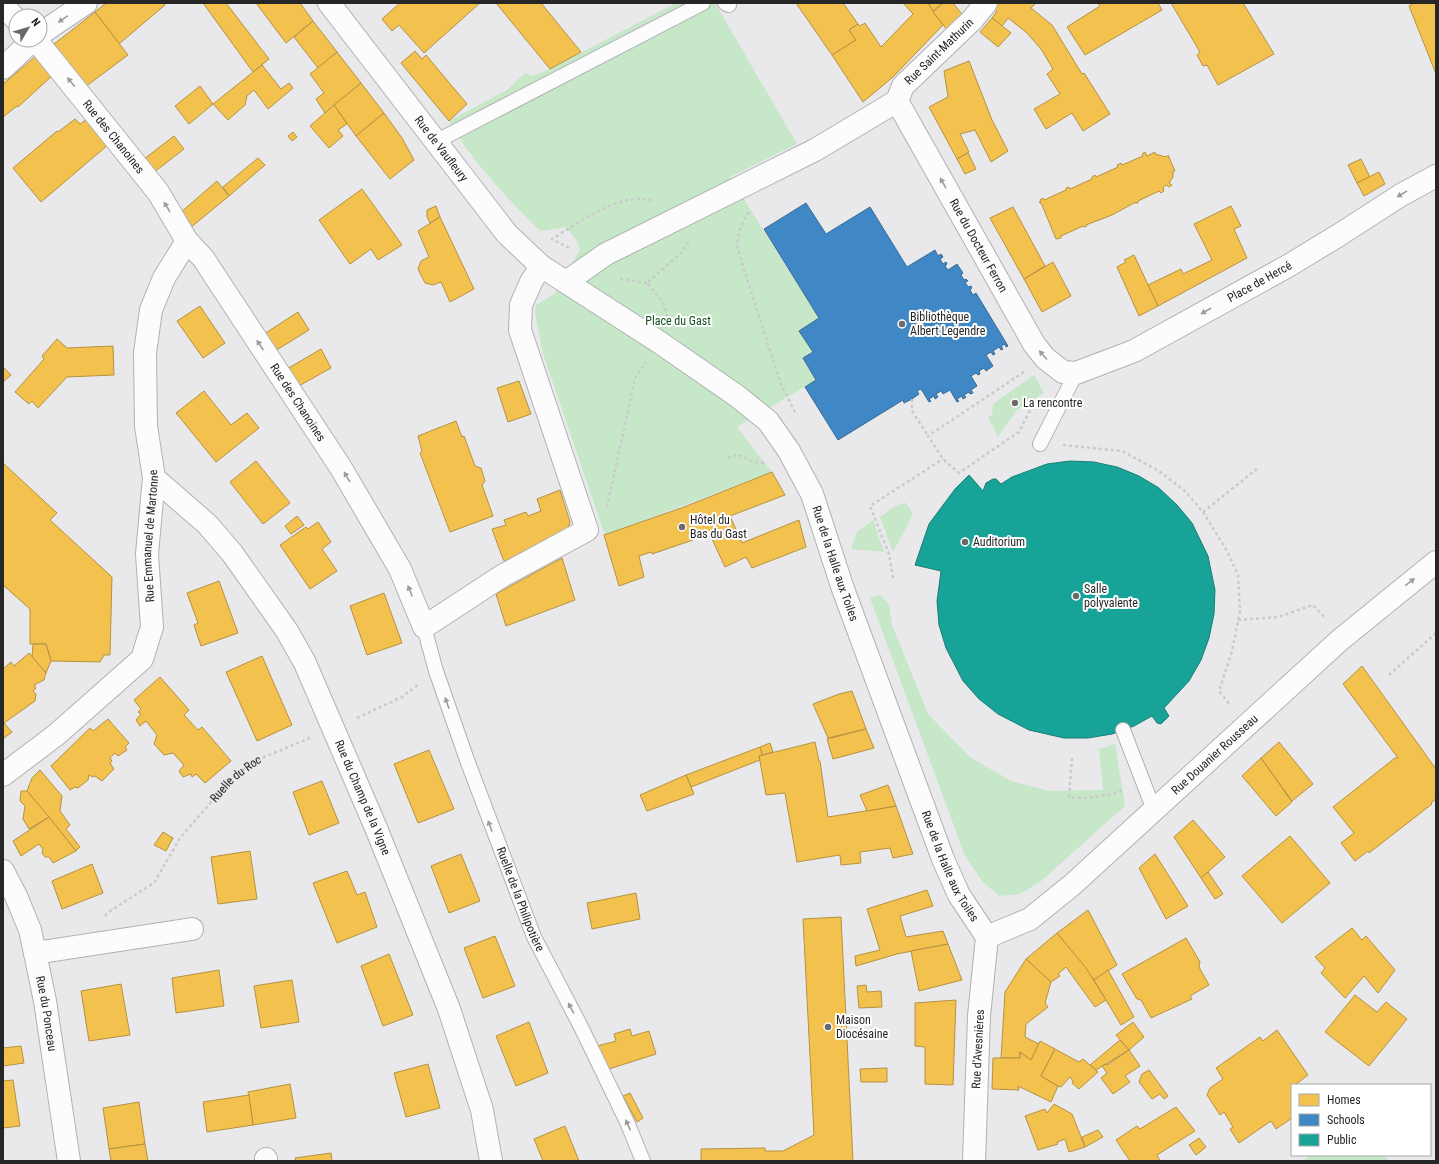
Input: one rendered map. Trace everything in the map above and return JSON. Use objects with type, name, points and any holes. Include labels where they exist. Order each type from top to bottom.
[{"type":"street","points":[[48,29],[86,3]]},
{"type":"street","name":"Rue de Vaufleury","points":[[329,3],[507,234],[541,266],[566,282]]},
{"type":"street","name":"Rue Saint-Mathurin","points":[[897,102],[903,86],[972,20],[986,3]]},
{"type":"street","points":[[3,68],[24,48]]},
{"type":"street","name":"Rue des Chanoines","points":[[42,48],[158,192],[187,241],[203,258],[341,468],[400,569],[424,627]]},
{"type":"street","points":[[566,282],[606,254],[815,150],[897,102]]},
{"type":"street","name":"Rue du Docteur Ferron","points":[[897,102],[1030,337],[1045,358],[1063,372],[1076,373]]},
{"type":"street","name":"Place de Hercé","points":[[1076,373],[1134,350],[1197,316],[1288,266],[1401,195],[1436,176]]},
{"type":"street","name":"Rue Emmanuel de Martonne","points":[[3,775],[56,735],[142,659],[152,627],[147,554],[154,478],[146,426],[145,353],[151,310],[164,278],[187,241]]},
{"type":"street","points":[[424,627],[502,576],[587,530],[520,330],[521,305],[531,282],[541,266]]},
{"type":"street","name":"Rue de la Halle aux Toiles","points":[[566,282],[659,342],[737,396],[768,421],[789,451],[812,494],[846,597],[943,859],[959,895],[987,937]]},
{"type":"street","name":"Rue du Champ de la Vigne","points":[[154,478],[206,524],[232,553],[287,631],[305,663],[334,728],[449,1010],[482,1110],[491,1161]]},
{"type":"street","name":"Rue Douanier Rousseau","points":[[987,937],[1030,919],[1072,885],[1340,640],[1384,602],[1436,562]]},
{"type":"street","name":"Rue du Ponceau","points":[[3,871],[16,896],[30,930],[45,1001],[70,1161]]},
{"type":"street","points":[[35,953],[192,930]]},
{"type":"street","name":"Rue d'Avesnières","points":[[974,1161],[979,1016],[987,937]]},
{"type":"lane","points":[[436,142],[703,3]]},
{"type":"lane","points":[[1040,444],[1076,373]]},
{"type":"lane","name":"Ruelle de la Philipotière","points":[[424,627],[436,671],[495,838],[534,937],[580,1025],[627,1122],[643,1161]]},
{"type":"lane","points":[[1123,730],[1154,810]]},
{"type":"path","points":[[574,250],[552,239],[590,216],[628,199],[648,199],[659,202]]},
{"type":"path","points":[[752,208],[743,221],[738,234],[737,246],[780,382],[797,415]]},
{"type":"path","points":[[647,283],[682,252],[688,244],[690,236]]},
{"type":"path","points":[[620,279],[647,283],[663,302],[668,321]]},
{"type":"path","points":[[606,509],[635,378],[648,358]]},
{"type":"path","points":[[928,436],[1045,358]]},
{"type":"path","points":[[912,398],[912,411],[943,459],[959,472],[1019,432],[1029,412],[1035,408]]},
{"type":"path","points":[[1040,444],[1081,445],[1122,451],[1159,471],[1185,491],[1203,512],[1228,551],[1238,575],[1240,611],[1232,650],[1219,691],[1247,726]]},
{"type":"path","points":[[728,458],[737,454],[752,462],[770,463]]},
{"type":"path","points":[[893,578],[889,554],[870,506],[943,459]]},
{"type":"path","points":[[1203,512],[1257,469]]},
{"type":"path","points":[[1238,620],[1278,617],[1313,605],[1327,620]]},
{"type":"path","points":[[1389,675],[1436,633]]},
{"type":"path","name":"Ruelle du Roc","points":[[84,946],[107,913],[154,884],[180,838],[231,779],[258,760],[402,697],[436,671]]},
{"type":"path","points":[[1072,758],[1069,797],[1087,799],[1111,795],[1144,782]]},
{"type":"green space","name":"Place du Gast","points":[[676,3],[715,3],[797,144],[730,177],[819,318],[799,331],[813,352],[803,358],[816,380],[737,427],[772,472],[605,535],[543,354],[535,313],[536,305],[554,294],[580,249],[576,240],[566,227],[540,231],[479,165],[449,121],[507,90],[525,73],[532,76],[550,69]]},
{"type":"green space","points":[[1034,375],[1044,393],[1017,410],[998,437],[988,417],[992,415],[993,404]]},
{"type":"green space","points":[[906,503],[912,512],[912,516],[893,552],[880,517],[897,505]]},
{"type":"green space","points":[[873,520],[884,552],[851,549],[857,532]]},
{"type":"green space","points":[[880,595],[889,605],[892,625],[928,714],[970,757],[1011,781],[1049,791],[1103,790],[1099,749],[1115,744],[1125,806],[1040,882],[1020,894],[999,896],[982,881],[965,856],[870,598]]},
{"type":"green space","points":[[1310,1156],[1385,1156],[1389,1161],[1303,1161]]},
{"type":"building: Homes","points":[[106,3],[164,3],[165,5],[119,44],[95,12]]},
{"type":"building: Homes","points":[[203,3],[226,3],[269,59],[253,72]]},
{"type":"building: Homes","points":[[256,3],[300,3],[313,21],[286,43]]},
{"type":"building: Homes","points":[[400,3],[480,3],[424,53],[399,25],[392,31],[382,19]]},
{"type":"building: Homes","points":[[496,3],[541,3],[581,52],[550,69]]},
{"type":"building: Homes","points":[[796,3],[843,3],[858,24],[849,30],[856,40],[832,55]]},
{"type":"building: Homes","points":[[903,3],[928,3],[943,25],[893,77],[863,102],[832,55],[856,40],[849,30],[858,24],[860,26],[865,23],[881,47],[913,14]]},
{"type":"building: Homes","points":[[928,3],[943,3],[933,11]]},
{"type":"building: Homes","points":[[943,3],[953,3],[962,14],[948,31],[933,12]]},
{"type":"building: Homes","points":[[998,3],[1036,3],[1031,8],[1052,25],[1082,74],[1084,73],[1110,114],[1083,131],[1072,113],[1046,129],[1034,109],[1060,94],[1047,74],[1053,69],[1041,49],[1026,32],[1008,18],[1002,26],[992,18],[997,11],[993,7]]},
{"type":"building: Homes","points":[[1098,3],[1158,3],[1162,10],[1085,55],[1067,27],[1100,6]]},
{"type":"building: Homes","points":[[1171,3],[1243,3],[1274,54],[1218,85],[1207,65],[1203,66],[1197,55],[1200,52]]},
{"type":"building: Homes","points":[[1414,3],[1436,3],[1436,74],[1409,6]]},
{"type":"building: Homes","points":[[95,12],[128,55],[85,87],[54,44]]},
{"type":"building: Homes","points":[[992,18],[1011,33],[998,47],[980,32]]},
{"type":"building: Homes","points":[[313,21],[337,52],[318,68],[294,37]]},
{"type":"building: Homes","points":[[415,51],[422,59],[426,55],[467,104],[449,121],[401,63]]},
{"type":"building: Homes","points":[[337,52],[361,83],[325,113],[316,99],[324,93],[310,74]]},
{"type":"building: Homes","points":[[36,56],[53,75],[18,107],[17,106],[3,117],[3,84]]},
{"type":"building: Homes","points":[[969,61],[992,120],[1008,151],[991,162],[975,130],[960,134],[969,152],[957,159],[929,107],[948,97],[944,71]]},
{"type":"building: Homes","points":[[262,65],[281,89],[289,83],[293,88],[268,109],[254,90],[247,96],[245,105],[228,120],[213,104]]},
{"type":"building: Homes","points":[[361,83],[384,113],[356,136],[334,105]]},
{"type":"building: Homes","points":[[200,86],[213,104],[189,124],[175,106]]},
{"type":"building: Homes","points":[[334,105],[347,124],[338,130],[343,136],[329,148],[310,126]]},
{"type":"building: Homes","points":[[384,113],[402,138],[414,160],[390,179],[356,136]]},
{"type":"building: Homes","points":[[90,117],[109,144],[41,202],[13,168],[57,131],[58,132],[75,119],[80,124]]},
{"type":"building: Homes","points":[[293,132],[297,137],[292,141],[288,136]]},
{"type":"building: Homes","points":[[174,136],[184,149],[153,173],[144,159]]},
{"type":"building: Homes","points":[[1145,152],[1147,156],[1155,152],[1155,154],[1166,157],[1168,155],[1175,171],[1173,171],[1173,177],[1169,183],[1172,185],[1169,187],[1166,185],[1163,188],[1164,191],[1161,193],[1159,191],[1138,201],[1138,203],[1134,203],[1112,215],[1086,225],[1087,226],[1083,226],[1061,236],[1061,238],[1056,239],[1042,205],[1039,202],[1041,202],[1040,200],[1043,198],[1044,200],[1066,190],[1066,188],[1069,187],[1070,189],[1092,179],[1095,175],[1096,177],[1118,167],[1117,165],[1121,163],[1122,165],[1143,156],[1142,154]]},
{"type":"building: Homes","points":[[968,153],[976,169],[965,174],[957,159]]},
{"type":"building: Homes","points":[[258,158],[265,165],[229,196],[223,187]]},
{"type":"building: Homes","points":[[1361,159],[1370,177],[1357,183],[1348,165]]},
{"type":"building: Homes","points":[[1379,172],[1385,184],[1364,196],[1357,183]]},
{"type":"building: Homes","points":[[217,181],[229,196],[190,228],[180,213]]},
{"type":"building: Homes","points":[[362,189],[402,245],[378,260],[371,249],[350,264],[319,220]]},
{"type":"building: Homes","points":[[436,206],[440,217],[430,223],[427,217],[427,210]]},
{"type":"building: Homes","points":[[1231,206],[1241,226],[1234,229],[1247,258],[1158,306],[1148,285],[1181,269],[1183,274],[1212,260],[1194,224]]},
{"type":"building: Homes","points":[[1013,207],[1045,266],[1024,279],[990,218]]},
{"type":"building: Homes","points":[[440,217],[474,289],[450,302],[441,282],[433,285],[425,283],[418,269],[421,261],[429,257],[418,231]]},
{"type":"building: Homes","points":[[1134,255],[1158,306],[1139,316],[1117,267],[1126,262],[1124,260]]},
{"type":"building: Homes","points":[[1053,262],[1071,296],[1042,312],[1024,279]]},
{"type":"building: Homes","points":[[200,306],[225,343],[203,358],[177,321]]},
{"type":"building: Homes","points":[[298,312],[309,330],[275,351],[264,334]]},
{"type":"building: Homes","points":[[57,339],[67,348],[113,346],[114,375],[67,377],[38,408],[32,401],[29,404],[15,392],[44,359],[42,356]]},
{"type":"building: Homes","points":[[321,349],[331,368],[297,387],[287,369]]},
{"type":"building: Homes","points":[[3,367],[11,375],[3,382]]},
{"type":"building: Homes","points":[[519,381],[531,414],[508,422],[497,388]]},
{"type":"building: Homes","points":[[204,391],[231,425],[247,413],[259,428],[216,462],[176,413]]},
{"type":"building: Homes","points":[[456,421],[462,437],[464,436],[475,466],[481,468],[485,481],[482,485],[493,516],[450,532],[420,453],[422,451],[418,436]]},
{"type":"building: Homes","points":[[256,461],[290,503],[263,524],[230,482]]},
{"type":"building: Homes","points":[[3,463],[57,513],[50,520],[112,577],[110,655],[104,655],[100,662],[51,661],[46,644],[30,644],[30,609],[3,585]]},
{"type":"building: Homes","name":"Hôtel du Bas du Gast","points":[[772,472],[785,495],[730,516],[742,543],[799,520],[806,547],[752,568],[746,557],[725,567],[712,539],[707,532],[694,536],[693,540],[652,554],[651,552],[639,556],[644,577],[619,586],[604,535],[684,507]]},
{"type":"building: Homes","points":[[560,490],[570,522],[568,529],[507,565],[503,559],[492,529],[506,525],[504,520],[526,512],[528,516],[541,511],[537,499]]},
{"type":"building: Homes","points":[[297,516],[304,525],[291,534],[285,526]]},
{"type":"building: Homes","points":[[318,522],[331,542],[322,549],[337,571],[310,589],[280,545],[306,527],[308,529]]},
{"type":"building: Homes","points":[[562,558],[575,600],[506,626],[496,594]]},
{"type":"building: Homes","points":[[219,581],[238,633],[201,646],[194,625],[198,623],[187,593]]},
{"type":"building: Homes","points":[[384,593],[402,643],[367,655],[350,606]]},
{"type":"building: Homes","points":[[33,644],[46,644],[51,661],[46,673],[32,657]]},
{"type":"building: Homes","points":[[29,653],[46,673],[44,680],[34,685],[36,688],[33,691],[36,694],[35,701],[4,723],[12,732],[3,739],[3,669],[11,662],[14,666]]},
{"type":"building: Homes","points":[[262,656],[292,725],[257,741],[226,672]]},
{"type":"building: Homes","points":[[1362,666],[1436,769],[1436,799],[1431,803],[1432,804],[1369,853],[1368,851],[1355,861],[1341,843],[1354,833],[1333,807],[1395,758],[1398,758],[1343,684]]},
{"type":"building: Homes","points":[[160,677],[189,710],[184,715],[198,730],[202,727],[231,761],[205,783],[196,774],[192,777],[191,774],[183,777],[179,771],[184,765],[173,753],[164,755],[154,744],[157,735],[146,721],[140,726],[136,720],[141,714],[138,712],[141,709],[134,700]]},
{"type":"building: Homes","points":[[852,691],[866,729],[828,738],[813,704],[839,694]]},
{"type":"building: Homes","points":[[108,719],[129,743],[125,747],[127,750],[118,756],[115,753],[110,758],[112,761],[110,763],[114,769],[102,781],[95,776],[93,777],[89,775],[88,780],[78,788],[75,787],[70,790],[51,766],[90,728],[93,731]]},
{"type":"building: Homes","points":[[866,729],[874,748],[833,759],[827,739]]},
{"type":"building: Homes","points":[[815,742],[820,761],[828,817],[896,806],[913,854],[893,858],[890,848],[860,852],[861,863],[841,865],[840,855],[797,862],[785,793],[766,795],[759,756]]},
{"type":"building: Homes","points":[[1279,742],[1313,784],[1292,801],[1261,758]]},
{"type":"building: Homes","points":[[770,743],[773,752],[762,755],[760,747]]},
{"type":"building: Homes","points":[[760,747],[762,755],[759,756],[760,760],[691,787],[686,775]]},
{"type":"building: Homes","points":[[429,750],[454,809],[418,823],[394,764]]},
{"type":"building: Homes","points":[[1261,758],[1292,802],[1276,816],[1242,776]]},
{"type":"building: Homes","points":[[40,770],[62,796],[60,811],[70,825],[66,829],[80,847],[76,851],[27,791],[32,778]]},
{"type":"building: Homes","points":[[686,775],[694,794],[647,811],[640,795]]},
{"type":"building: Homes","points":[[322,781],[339,823],[309,835],[293,792]]},
{"type":"building: Homes","points":[[888,785],[896,806],[867,811],[860,795]]},
{"type":"building: Homes","points":[[21,791],[27,791],[49,817],[29,829],[23,819],[25,806],[20,801]]},
{"type":"building: Homes","points":[[49,817],[76,851],[53,863],[49,857],[45,857],[42,853],[43,849],[39,844],[21,856],[13,841]]},
{"type":"building: Homes","points":[[1193,820],[1225,857],[1201,878],[1174,837]]},
{"type":"building: Homes","points":[[163,832],[173,838],[166,851],[154,845]]},
{"type":"building: Homes","points":[[1290,836],[1330,883],[1282,923],[1242,876]]},
{"type":"building: Homes","points":[[250,851],[257,899],[218,904],[211,857]]},
{"type":"building: Homes","points":[[461,854],[480,901],[449,913],[431,866]]},
{"type":"building: Homes","points":[[1155,854],[1188,906],[1166,919],[1139,868]]},
{"type":"building: Homes","points":[[92,864],[103,893],[62,909],[52,881]]},
{"type":"building: Homes","points":[[347,871],[357,895],[365,892],[377,927],[337,943],[313,883]]},
{"type":"building: Homes","points":[[1208,872],[1223,894],[1215,899],[1201,878]]},
{"type":"building: Homes","points":[[927,890],[933,906],[900,916],[906,937],[943,931],[948,944],[897,954],[856,966],[855,956],[880,950],[867,909]]},
{"type":"building: Homes","points":[[636,893],[640,919],[592,929],[587,903]]},
{"type":"building: Homes","points":[[1088,910],[1117,965],[1094,980],[1057,933]]},
{"type":"building: Homes","name":"Maison Diocésaine","points":[[841,917],[853,1161],[701,1161],[701,1149],[765,1148],[765,1151],[783,1151],[814,1135],[803,919]]},
{"type":"building: Homes","points":[[1352,928],[1362,940],[1366,936],[1395,970],[1378,993],[1364,976],[1345,998],[1321,973],[1325,968],[1315,957]]},
{"type":"building: Homes","points":[[1057,933],[1086,968],[1106,1000],[1095,1007],[1066,967],[1058,974],[1060,976],[1051,982],[1026,959]]},
{"type":"building: Homes","points":[[495,936],[515,986],[483,998],[464,948]]},
{"type":"building: Homes","points":[[1186,938],[1200,962],[1199,967],[1209,985],[1190,996],[1192,999],[1151,1018],[1141,1000],[1137,999],[1122,974]]},
{"type":"building: Homes","points":[[948,944],[962,980],[919,991],[911,951]]},
{"type":"building: Homes","points":[[389,954],[413,1015],[383,1026],[361,966]]},
{"type":"building: Homes","points":[[1026,959],[1051,982],[1045,1003],[1048,1007],[1026,1024],[1025,1037],[1039,1044],[1031,1060],[1020,1052],[1020,1058],[1001,1058],[1005,992]]},
{"type":"building: Homes","points":[[219,970],[224,1006],[176,1013],[172,978]]},
{"type":"building: Homes","points":[[1108,970],[1134,1017],[1121,1025],[1094,980]]},
{"type":"building: Homes","points":[[292,980],[299,1022],[261,1028],[254,986]]},
{"type":"building: Homes","points":[[121,984],[130,1035],[89,1041],[81,991]]},
{"type":"building: Homes","points":[[866,985],[867,992],[881,991],[882,1007],[859,1008],[857,986]]},
{"type":"building: Homes","points":[[1355,995],[1377,1012],[1386,1002],[1407,1019],[1369,1066],[1325,1032]]},
{"type":"building: Homes","points":[[956,1000],[953,1085],[925,1084],[925,1047],[915,1046],[915,1003]]},
{"type":"building: Homes","points":[[529,1022],[548,1073],[516,1086],[496,1036]]},
{"type":"building: Homes","points":[[1133,1022],[1144,1037],[1129,1050],[1116,1035]]},
{"type":"building: Homes","points":[[630,1029],[632,1036],[649,1031],[656,1054],[609,1069],[597,1046],[616,1041],[614,1034]]},
{"type":"building: Homes","points":[[1277,1030],[1308,1075],[1296,1084],[1291,1084],[1291,1119],[1276,1129],[1271,1121],[1239,1143],[1230,1129],[1233,1127],[1224,1112],[1220,1115],[1207,1095],[1210,1088],[1223,1079],[1216,1068],[1260,1037],[1263,1041]]},
{"type":"building: Homes","points":[[1120,1040],[1129,1050],[1096,1070],[1090,1065]]},
{"type":"building: Homes","points":[[1040,1041],[1055,1049],[1041,1076],[1058,1086],[1051,1102],[1018,1086],[1019,1090],[992,1089],[993,1058],[1020,1058],[1020,1052],[1031,1060]]},
{"type":"building: Homes","points":[[21,1046],[24,1063],[3,1066],[3,1048]]},
{"type":"building: Homes","points":[[1055,1049],[1079,1062],[1083,1059],[1098,1072],[1079,1089],[1072,1083],[1073,1081],[1070,1077],[1061,1087],[1058,1086],[1041,1076]]},
{"type":"building: Homes","points":[[1129,1050],[1140,1066],[1125,1076],[1130,1082],[1113,1094],[1101,1078],[1107,1073],[1102,1066],[1107,1065]]},
{"type":"building: Homes","points":[[428,1064],[440,1108],[406,1117],[394,1073]]},
{"type":"building: Homes","points":[[887,1068],[887,1082],[861,1082],[860,1069]]},
{"type":"building: Homes","points":[[1149,1070],[1168,1096],[1164,1099],[1160,1094],[1152,1099],[1139,1082],[1142,1074]]},
{"type":"building: Homes","points":[[13,1080],[20,1126],[3,1128],[3,1081]]},
{"type":"building: Homes","points":[[290,1084],[296,1118],[253,1125],[248,1092]]},
{"type":"building: Homes","points":[[630,1093],[643,1118],[637,1122],[623,1096]]},
{"type":"building: Homes","points":[[249,1095],[253,1125],[207,1132],[203,1102]]},
{"type":"building: Homes","points":[[139,1102],[145,1144],[109,1149],[103,1108]]},
{"type":"building: Homes","points":[[1054,1104],[1072,1114],[1085,1147],[1069,1152],[1065,1139],[1057,1142],[1058,1144],[1038,1150],[1025,1116],[1045,1109],[1047,1113]]},
{"type":"building: Homes","points":[[1176,1107],[1195,1131],[1157,1155],[1160,1161],[1130,1161],[1116,1140],[1137,1126],[1140,1129]]},
{"type":"building: Homes","points":[[565,1126],[579,1161],[543,1161],[534,1139]]},
{"type":"building: Homes","points":[[1098,1130],[1103,1137],[1085,1147],[1082,1137]]},
{"type":"building: Homes","points":[[1199,1138],[1206,1147],[1196,1155],[1189,1145]]},
{"type":"building: Homes","points":[[145,1144],[148,1161],[111,1161],[109,1149]]},
{"type":"building: Homes","points":[[331,1153],[332,1161],[296,1161],[295,1158]]},
{"type":"building: Schools","name":"Bibliothèque Albert Legendre","points":[[806,203],[826,234],[870,207],[907,267],[935,250],[938,256],[941,254],[943,257],[940,259],[943,264],[946,262],[947,264],[945,266],[948,270],[957,264],[963,273],[961,275],[964,280],[966,279],[968,281],[965,282],[968,287],[971,286],[972,288],[970,290],[973,295],[976,293],[1008,346],[1006,347],[1005,344],[1001,346],[1003,349],[1001,350],[999,347],[993,351],[995,354],[993,355],[991,352],[986,355],[993,366],[986,371],[984,368],[979,371],[980,374],[978,375],[976,373],[971,376],[977,386],[971,390],[973,393],[970,394],[969,392],[964,395],[966,397],[963,399],[962,396],[957,399],[959,401],[957,402],[950,390],[943,394],[941,391],[936,394],[938,397],[935,399],[934,396],[929,399],[931,401],[929,402],[921,389],[917,391],[919,394],[912,399],[904,403],[903,400],[838,440],[805,387],[816,380],[803,358],[813,352],[799,331],[819,318],[764,229]]},
{"type":"building: Public","name":"Salle polyvalente","points":[[1070,461],[1094,462],[1117,467],[1139,476],[1159,488],[1177,505],[1192,523],[1208,556],[1215,590],[1214,614],[1209,638],[1201,660],[1189,681],[1164,708],[1169,716],[1161,724],[1157,723],[1152,716],[1134,726],[1112,734],[1088,738],[1064,738],[1029,730],[998,714],[979,699],[963,681],[946,648],[939,625],[937,601],[941,571],[915,565],[929,524],[955,489],[969,475],[983,491],[986,483],[993,479],[996,479],[1001,484],[1012,477],[1047,464]]},
{"type":"place","name":"Bibliothèque Albert Legendre","points":[[902,324]]},
{"type":"place","name":"La rencontre","points":[[1015,403]]},
{"type":"place","name":"Hôtel du Bas du Gast","points":[[682,527]]},
{"type":"place","name":"Auditorium","points":[[965,542]]},
{"type":"place","name":"Salle polyvalente","points":[[1076,596]]},
{"type":"place","name":"Maison Diocésaine","points":[[828,1027]]}]
